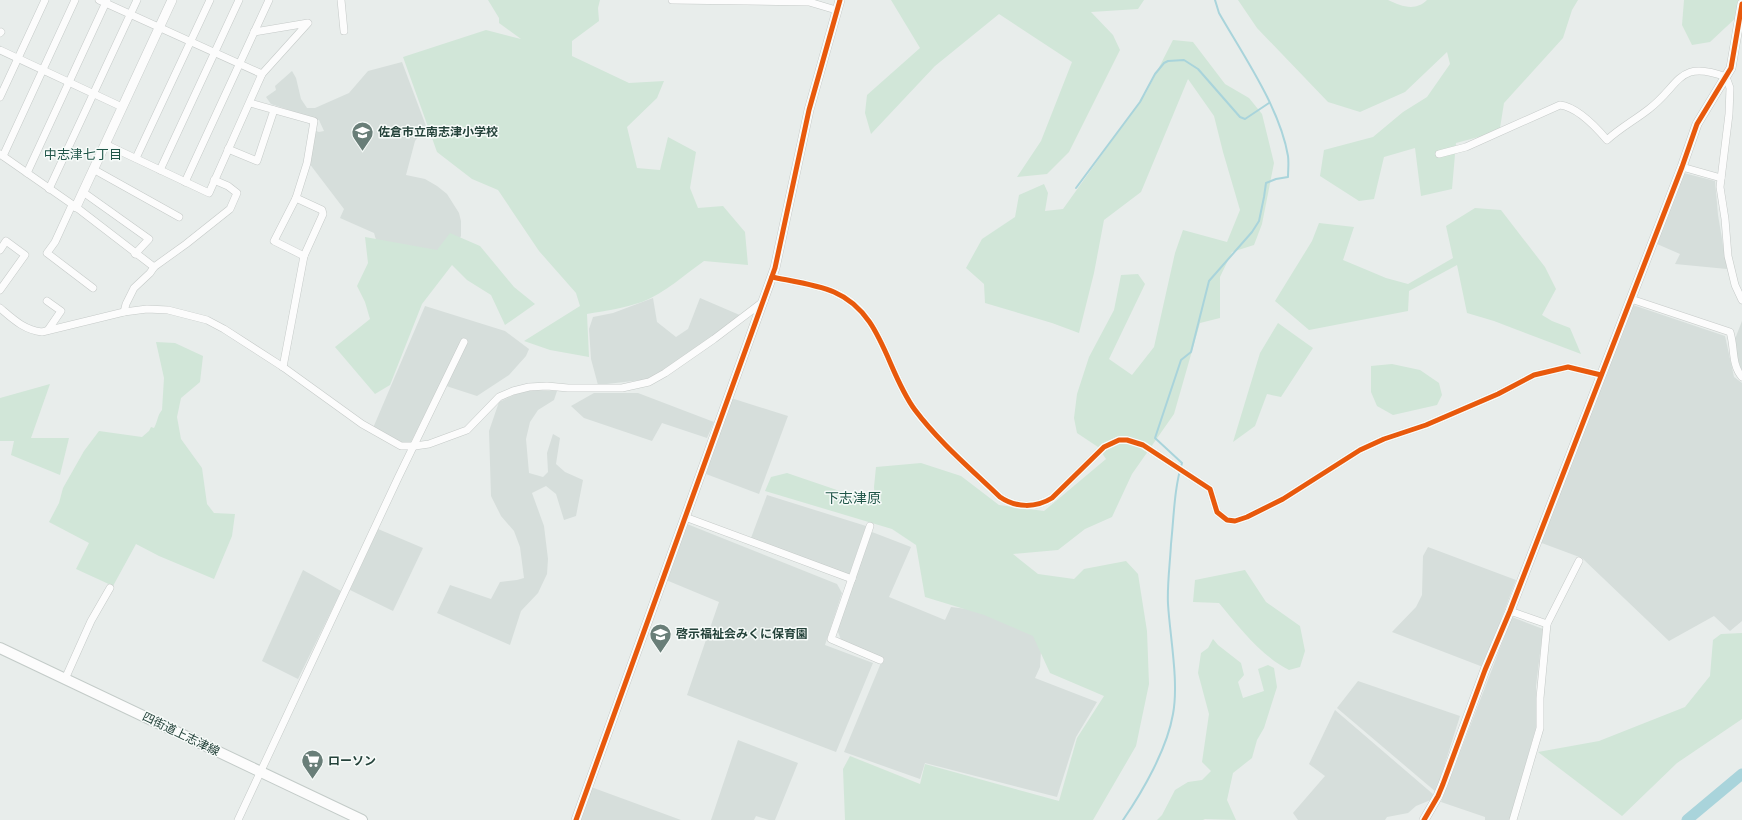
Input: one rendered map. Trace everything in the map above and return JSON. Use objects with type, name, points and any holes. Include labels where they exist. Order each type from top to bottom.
[{"type":"main road","name":"四街道上志津線","points":[[0,648],[362,820]]},
{"type":"street","points":[[0,96],[45,0]]},
{"type":"street","points":[[75,0],[43,70],[1,155],[74,206],[154,268]]},
{"type":"street","points":[[49,189],[137,0]]},
{"type":"street","points":[[93,288],[46,253],[55,242],[83,192],[172,0]]},
{"type":"street","points":[[136,158],[210,0]]},
{"type":"street","points":[[160,170],[239,0]]},
{"type":"street","points":[[185,182],[269,0]]},
{"type":"street","points":[[341,0],[344,31]]},
{"type":"street","points":[[672,0],[809,2],[836,10]]},
{"type":"street","points":[[576,820],[772,277],[781,244],[809,110],[840,0]]},
{"type":"street","points":[[27,173],[104,1],[262,74]]},
{"type":"street","points":[[1424,820],[1438,796],[1485,670],[1510,611],[1682,167],[1697,124],[1731,68],[1742,4]]},
{"type":"street","points":[[105,144],[209,193],[262,74],[308,23],[254,32]]},
{"type":"street","points":[[0,50],[122,107]]},
{"type":"street","points":[[1439,154],[1466,147],[1560,105],[1575,112],[1594,125],[1607,140],[1619,128],[1650,108],[1674,82],[1683,75],[1700,70],[1726,77]]},
{"type":"street","points":[[1726,77],[1730,88],[1729,114],[1721,178],[1721,196],[1725,219],[1728,256],[1735,286],[1742,300]]},
{"type":"street","points":[[250,103],[314,121],[307,163],[296,198],[274,241],[304,256]]},
{"type":"street","points":[[228,149],[257,161],[274,110]]},
{"type":"street","points":[[1682,167],[1721,178]]},
{"type":"street","points":[[94,169],[179,217]]},
{"type":"street","points":[[124,312],[131,291],[150,274],[154,268],[230,209],[236,193],[228,186],[214,180]]},
{"type":"street","points":[[83,192],[149,239],[135,254]]},
{"type":"street","points":[[283,367],[304,256],[323,214],[322,210],[296,198]]},
{"type":"street","points":[[0,250],[6,241],[25,255],[0,290]]},
{"type":"street","points":[[772,277],[833,291],[858,306],[874,328],[914,408],[928,426],[1000,497],[1008,502],[1019,505],[1044,503],[1052,498],[1104,447],[1119,440],[1127,440],[1143,445],[1210,489],[1217,512],[1227,520],[1235,521],[1247,517],[1283,499],[1360,450],[1384,439],[1426,425],[1498,394],[1534,375],[1568,367],[1601,375]]},
{"type":"street","points":[[1631,299],[1730,332],[1736,371],[1742,377]]},
{"type":"street","points":[[0,308],[22,326],[33,331],[42,332],[124,312],[147,309],[168,310],[206,320],[224,329],[283,367],[362,424],[401,446],[415,446],[436,442],[468,430],[499,397],[512,391],[535,387],[622,388],[649,382],[665,373],[714,339],[764,300]]},
{"type":"street","points":[[47,301],[61,311],[48,330]]},
{"type":"street","points":[[238,820],[398,478],[415,446],[464,342]]},
{"type":"street","points":[[685,517],[852,579]]},
{"type":"street","points":[[870,526],[831,639],[880,660]]},
{"type":"street","points":[[1513,820],[1540,728],[1540,698],[1547,624],[1579,561]]},
{"type":"street","points":[[65,679],[90,621],[110,588]]},
{"type":"street","points":[[1510,611],[1547,624]]},
{"type":"shaded area","name":"佐倉市立南志津小学校","points":[[402,62],[426,126],[415,141],[406,175],[425,179],[447,194],[459,213],[461,221],[461,236],[454,249],[440,256],[377,243],[374,233],[340,218],[344,209],[309,163],[315,133],[316,131],[324,131],[319,120],[271,104],[266,97],[276,90],[275,86],[292,71],[296,78],[301,99],[307,108],[315,108],[349,93],[368,71]]},
{"type":"shaded area","points":[[1684,173],[1715,181],[1718,215],[1727,269],[1675,264],[1680,254],[1657,244]]},
{"type":"shaded area","points":[[653,298],[657,322],[676,337],[688,329],[700,298],[742,316],[650,379],[598,385],[591,359],[589,329],[593,317],[613,313]]},
{"type":"shaded area","points":[[1633,305],[1725,336],[1734,377],[1742,383],[1742,621],[1730,631],[1714,616],[1669,641],[1582,558],[1539,542]]},
{"type":"shaded area","points":[[425,306],[505,331],[529,349],[526,356],[509,375],[477,396],[440,384],[411,442],[399,442],[373,428]]},
{"type":"shaded area","points":[[1742,321],[1742,370],[1738,364],[1735,339]]},
{"type":"shaded area","points":[[525,390],[557,391],[554,400],[538,410],[530,422],[526,439],[529,473],[543,477],[548,472],[547,453],[553,434],[560,438],[556,464],[565,472],[583,480],[576,516],[564,520],[556,494],[546,486],[532,493],[544,526],[548,559],[547,574],[538,593],[521,611],[510,645],[437,613],[450,585],[491,599],[500,582],[524,578],[520,547],[514,531],[501,516],[491,496],[489,431],[499,402]]},
{"type":"shaded area","points":[[594,393],[638,393],[714,422],[707,438],[662,423],[652,441],[584,418],[571,406]]},
{"type":"shaded area","points":[[731,398],[788,416],[759,494],[706,474]]},
{"type":"shaded area","points":[[767,495],[866,526],[849,575],[751,538]]},
{"type":"shaded area","points":[[687,524],[837,584],[842,593],[825,645],[873,663],[836,752],[687,695],[719,602],[666,580]]},
{"type":"shaded area","points":[[378,529],[423,548],[393,611],[350,590]]},
{"type":"shaded area","points":[[872,532],[911,547],[889,597],[945,620],[951,607],[999,613],[1042,636],[1040,667],[1035,678],[1097,702],[1076,737],[1057,797],[925,763],[920,779],[844,752],[883,658],[841,640],[837,629]]},
{"type":"shaded area","points":[[1428,547],[1516,580],[1483,667],[1392,632],[1416,607],[1422,595],[1423,556]]},
{"type":"shaded area","points":[[303,570],[341,591],[298,679],[262,661]]},
{"type":"shaded area","points":[[1512,617],[1543,629],[1536,686],[1536,727],[1510,820],[1485,820],[1485,817],[1441,802]]},
{"type":"shaded area","points":[[1358,681],[1460,716],[1436,792],[1337,708]]},
{"type":"shaded area","points":[[1335,710],[1434,795],[1433,799],[1416,806],[1408,813],[1387,817],[1385,820],[1298,820],[1293,813],[1325,776],[1309,764]]},
{"type":"shaded area","points":[[738,740],[798,763],[775,820],[769,820],[756,816],[754,820],[711,820]]},
{"type":"shaded area","points":[[591,787],[681,820],[579,820]]},
{"type":"green space","points":[[488,0],[600,0],[598,8],[599,21],[572,41],[572,56],[629,83],[664,81],[657,98],[627,127],[637,168],[660,170],[668,137],[696,152],[690,188],[698,208],[723,206],[745,232],[748,265],[704,261],[666,289],[642,302],[587,314],[589,357],[550,350],[524,341],[580,306],[576,293],[539,251],[498,190],[472,179],[437,152],[403,57],[486,30],[521,39],[499,23],[499,18]]},
{"type":"green space","points":[[891,0],[1144,0],[1138,9],[1091,12],[1113,35],[1120,50],[1069,152],[1047,174],[1017,177],[1041,141],[1072,62],[999,14],[935,66],[871,134],[865,113],[867,95],[920,48]]},
{"type":"green space","points":[[1238,0],[1388,0],[1403,6],[1413,7],[1422,4],[1427,0],[1578,0],[1572,10],[1563,38],[1504,103],[1500,128],[1486,135],[1456,143],[1452,189],[1421,196],[1415,148],[1384,157],[1374,199],[1359,201],[1320,176],[1324,150],[1373,137],[1403,112],[1427,97],[1450,64],[1447,52],[1405,92],[1360,112],[1328,102],[1257,28]]},
{"type":"green space","points":[[1684,0],[1742,0],[1741,13],[1710,42],[1692,45],[1682,25]]},
{"type":"green space","points":[[1173,40],[1193,42],[1225,84],[1249,98],[1262,114],[1274,163],[1262,224],[1254,245],[1232,252],[1220,277],[1220,318],[1200,323],[1174,414],[1132,474],[1112,517],[1085,529],[1058,550],[1013,554],[1038,574],[1074,579],[1084,569],[1126,561],[1138,574],[1147,631],[1149,684],[1136,746],[1093,820],[845,820],[843,769],[850,756],[920,784],[925,764],[1059,801],[1077,738],[1104,696],[1050,673],[1033,636],[984,615],[925,597],[916,545],[892,529],[765,491],[771,477],[787,473],[875,503],[874,487],[876,467],[921,463],[961,476],[999,505],[1044,511],[1106,459],[1098,447],[1077,433],[1074,418],[1077,394],[1089,357],[1114,310],[1121,275],[1138,274],[1145,284],[1109,359],[1132,375],[1154,347],[1175,253],[1183,230],[1227,242],[1240,210],[1214,116],[1188,79],[1141,192],[1104,220],[1094,273],[1079,333],[1052,323],[985,303],[984,284],[966,268],[982,239],[1015,217],[1019,195],[1044,184],[1048,193],[1045,211],[1063,209],[1146,93]]},
{"type":"green space","points":[[1475,208],[1501,210],[1545,267],[1556,289],[1542,315],[1552,321],[1570,328],[1581,354],[1494,321],[1467,313],[1457,265],[1409,291],[1408,311],[1309,330],[1275,301],[1312,241],[1319,223],[1354,227],[1343,260],[1386,278],[1408,284],[1453,258],[1446,226]]},
{"type":"green space","points":[[450,233],[480,246],[514,287],[535,304],[505,325],[491,295],[467,280],[452,265],[422,304],[390,385],[375,394],[335,347],[370,319],[365,302],[357,286],[368,263],[365,237],[437,250]]},
{"type":"green space","points":[[1278,323],[1313,348],[1281,397],[1267,394],[1255,426],[1233,442],[1260,353]]},
{"type":"green space","points":[[156,342],[175,343],[203,356],[200,382],[181,398],[177,417],[181,439],[202,468],[207,504],[214,513],[235,514],[232,536],[214,579],[159,556],[136,544],[113,586],[76,569],[89,543],[49,522],[59,503],[63,488],[84,451],[99,431],[142,437],[151,427],[154,428],[162,410],[164,378]]},
{"type":"green space","points":[[1392,364],[1420,370],[1439,383],[1442,395],[1437,405],[1393,415],[1377,406],[1371,392],[1371,366]]},
{"type":"green space","points":[[50,384],[31,438],[69,438],[60,475],[11,455],[14,441],[0,441],[0,398]]},
{"type":"green space","points":[[1245,570],[1266,602],[1300,626],[1305,651],[1300,667],[1289,670],[1269,657],[1251,640],[1219,603],[1193,602],[1195,580]]},
{"type":"green space","points":[[1742,633],[1742,719],[1677,763],[1622,816],[1538,752],[1599,741],[1685,707],[1710,676],[1713,640],[1721,634]]},
{"type":"green space","points":[[1213,639],[1218,645],[1241,663],[1244,675],[1238,682],[1243,698],[1264,691],[1258,669],[1268,665],[1274,668],[1277,687],[1264,728],[1257,740],[1252,758],[1233,773],[1227,800],[1236,820],[1157,820],[1162,815],[1175,790],[1188,782],[1202,780],[1211,771],[1202,762],[1209,714],[1198,673],[1201,653],[1208,648]]},
{"type":"waterway","points":[[1123,820],[1146,783],[1160,755],[1170,727],[1175,701],[1175,674],[1168,604],[1168,589],[1177,483],[1182,463],[1155,438],[1181,360],[1191,352],[1209,281],[1252,232],[1259,221],[1266,183],[1276,179],[1288,177],[1288,156],[1284,138],[1277,119],[1260,82],[1219,13],[1215,0]]},
{"type":"waterway","points":[[1076,188],[1140,102],[1155,74],[1164,63],[1168,61],[1184,60],[1198,69],[1240,117],[1245,119],[1269,103]]},
{"type":"waterway","points":[[1687,820],[1742,774]]},
{"type":"cycle path","points":[[576,820],[775,268],[809,110],[840,0]]},
{"type":"cycle path","points":[[1424,820],[1443,784],[1485,670],[1510,611],[1682,167],[1697,124],[1731,68],[1742,4]]},
{"type":"cycle path","points":[[772,277],[820,287],[834,292],[850,302],[863,314],[874,328],[905,395],[924,422],[1000,497],[1006,501],[1019,505],[1039,504],[1052,498],[1104,447],[1119,440],[1127,440],[1143,445],[1210,489],[1217,512],[1227,520],[1235,521],[1247,517],[1283,499],[1360,450],[1384,439],[1426,425],[1498,394],[1534,375],[1568,367],[1601,375]]},
{"type":"place","name":"佐倉市立南志津小学校","points":[[362,152]]},
{"type":"place","name":"啓示福祉会みくに保育園","points":[[661,654]]},
{"type":"place","name":"ローソン","points":[[312,780]]},
{"type":"district","name":"中志津七丁目","points":[[83,154]]},
{"type":"district","name":"下志津原","points":[[853,498]]}]
